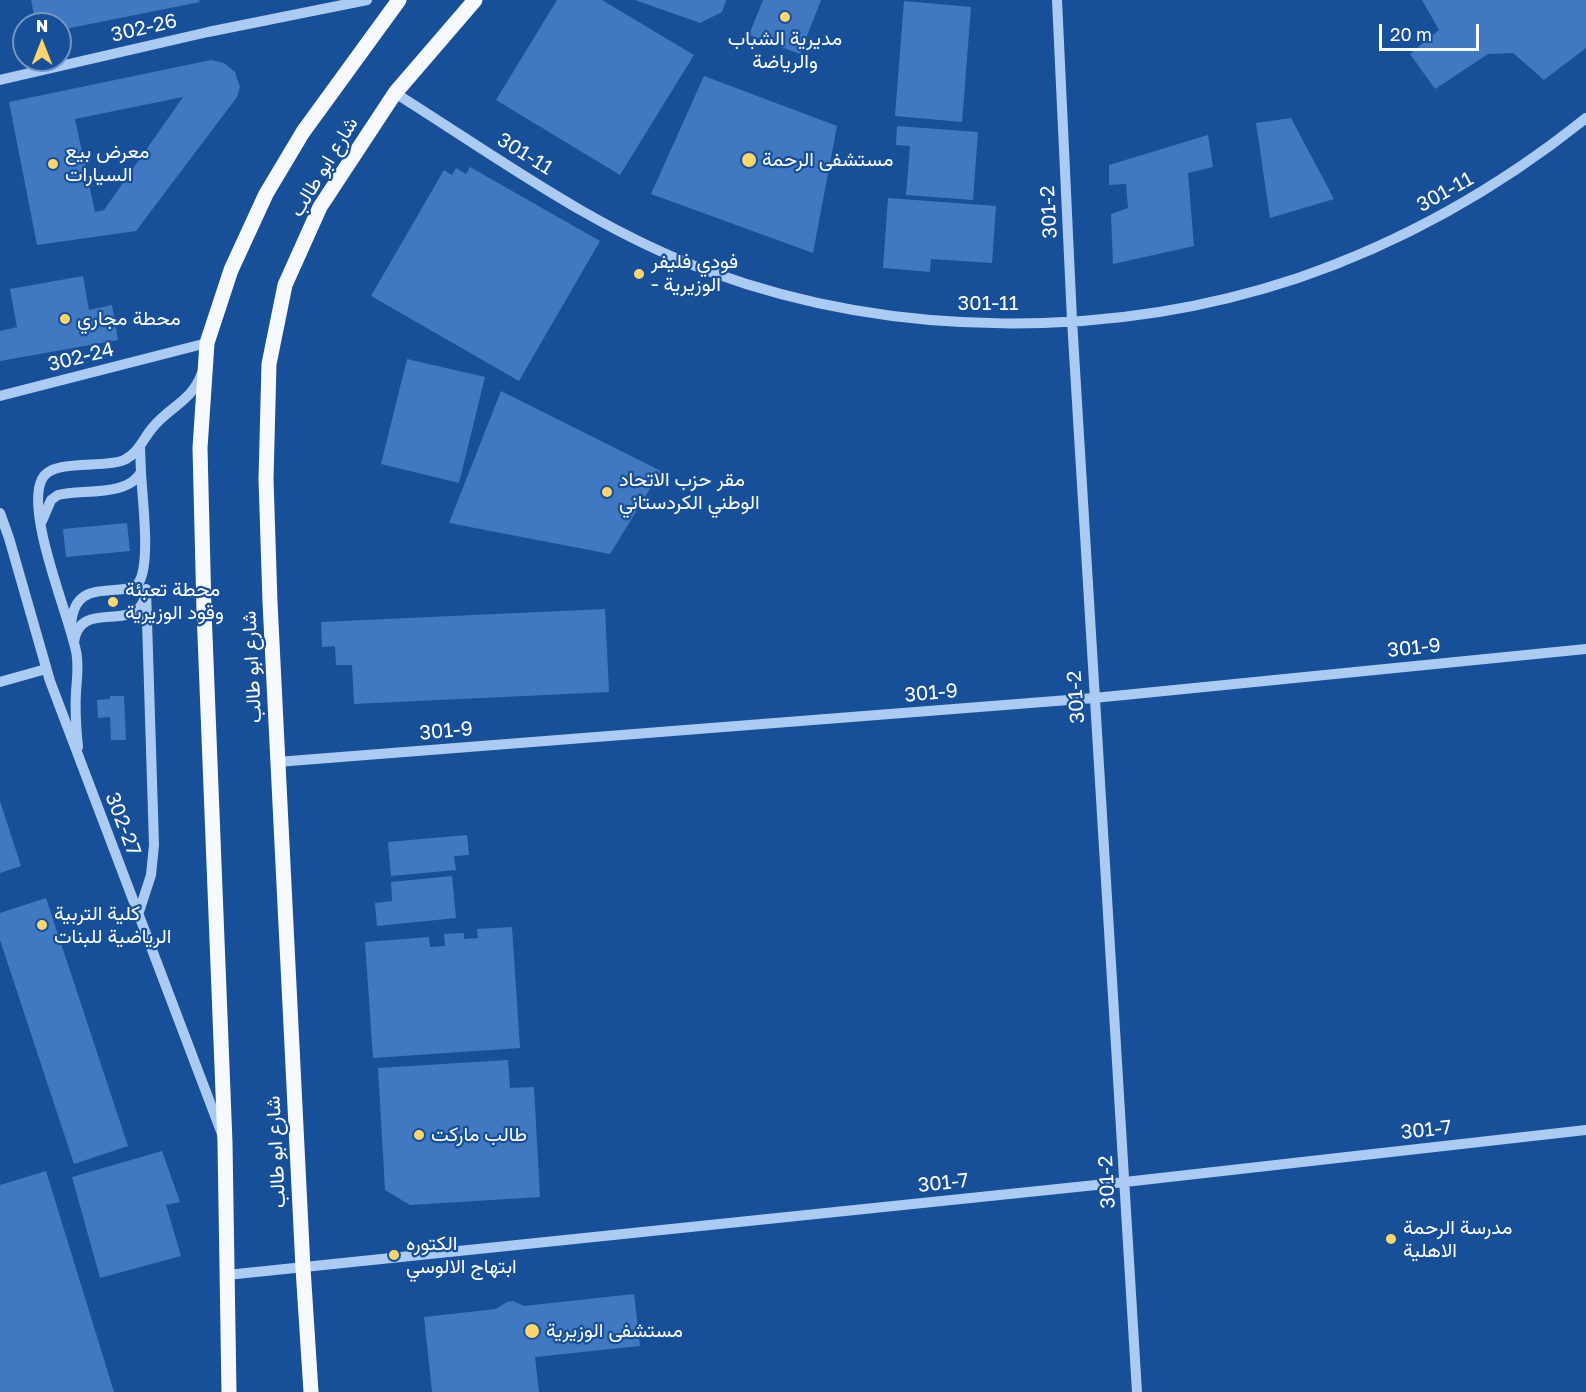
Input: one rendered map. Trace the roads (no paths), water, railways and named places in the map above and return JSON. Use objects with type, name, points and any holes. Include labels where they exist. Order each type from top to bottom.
[{"type":"main road","name":"شارع ابو طالب","points":[[229,1392],[225,1143],[204,610],[200,448],[207,343],[231,270],[266,194],[303,132],[399,0]]},
{"type":"main road","name":"شارع ابو طالب","points":[[311,1392],[277,762],[266,479],[269,364],[285,285],[320,207],[395,93],[475,0]]},
{"type":"street","name":"302-26","points":[[0,80],[208,32],[367,0]]},
{"type":"street","name":"301-2","points":[[1057,0],[1072,320],[1137,1392]]},
{"type":"street","name":"301-11","points":[[395,93],[599,220],[654,248],[710,272],[808,301],[888,316],[949,322],[1010,324],[1129,315],[1186,306],[1230,297],[1297,278],[1351,258],[1414,230],[1504,179],[1586,118]]},
{"type":"street","name":"302-24","points":[[0,396],[207,343]]},
{"type":"street","points":[[81,765],[76,715],[78,666],[73,639],[41,527],[39,491],[42,480],[48,472],[63,467],[121,461],[135,454],[154,426],[193,392],[205,364]]},
{"type":"street","points":[[138,915],[151,875],[154,844],[140,446]]},
{"type":"street","points":[[41,527],[51,500],[58,495],[122,487],[133,482],[141,472]]},
{"type":"street","name":"302-27","points":[[0,513],[5,539],[46,669],[225,1143]]},
{"type":"street","points":[[73,639],[72,616],[80,597],[135,587],[141,579],[145,563]]},
{"type":"street","points":[[73,639],[79,626],[86,620],[136,612],[143,602],[146,589]]},
{"type":"street","name":"301-9","points":[[277,762],[1094,698],[1586,649]]},
{"type":"street","points":[[0,682],[46,669]]},
{"type":"street","name":"301-7","points":[[227,1275],[1125,1182],[1586,1130]]},
{"type":"place","name":"مديرية الشباب والرياضة","points":[[785,17]]},
{"type":"place","name":"مستشفى الرحمة","points":[[749,160]]},
{"type":"place","name":"معرض بيع السيارات","points":[[53,164]]},
{"type":"place","name":"فودي فليفر - الوزيرية","points":[[639,274]]},
{"type":"place","name":"محطة مجاري","points":[[65,319]]},
{"type":"place","name":"مقر حزب الاتحاد الوطني الكردستاني","points":[[607,492]]},
{"type":"place","name":"محطة تعبئة وقود الوزيرية","points":[[113,602]]},
{"type":"place","name":"كلية التربية الرياضية للبنات","points":[[42,925]]},
{"type":"place","name":"طالب ماركت","points":[[419,1135]]},
{"type":"place","name":"مدرسة الرحمة الاهلية","points":[[1391,1239]]},
{"type":"place","name":"الكتوره ابتهاج الالوسي","points":[[394,1255]]},
{"type":"place","name":"مستشفى الوزيرية","points":[[532,1331]]}]
